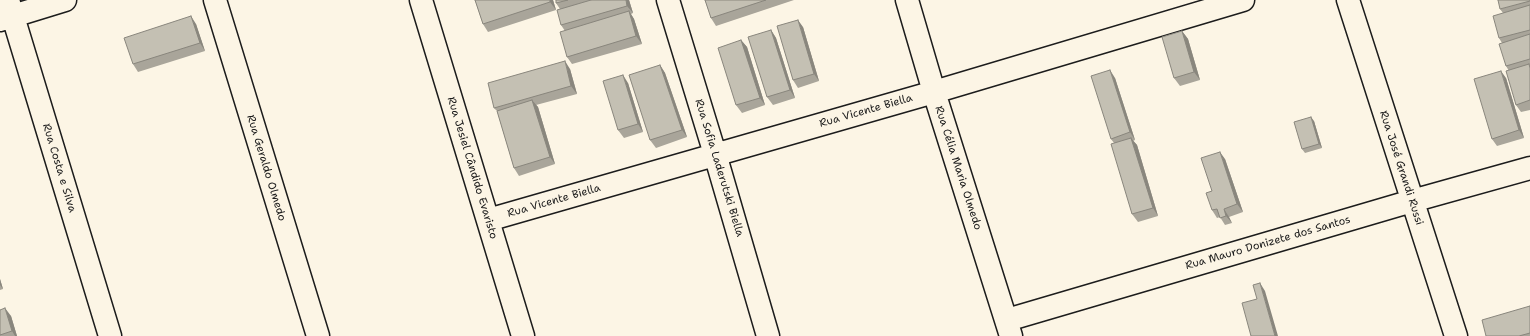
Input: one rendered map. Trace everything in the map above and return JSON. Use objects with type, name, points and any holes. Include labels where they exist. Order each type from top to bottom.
[{"type":"street","points":[[7,12],[64,0]]},
{"type":"street","name":"Rua Geraldo Olmedo","points":[[215,0],[318,336]]},
{"type":"street","name":"Rua Jesiel Cândido Evaristo","points":[[421,0],[523,336]]},
{"type":"street","name":"Rua Sofia Laderutski Biella","points":[[668,0],[768,336]]},
{"type":"street","name":"Rua Célia Maria Olmedo","points":[[907,0],[934,92],[1009,328]]},
{"type":"street","name":"Rua Vicente Biella","points":[[488,220],[934,92],[1243,0]]},
{"type":"street","name":"Rua José Grandi Russi","points":[[1348,0],[1456,336]]},
{"type":"street","name":"Rua Costa e Silva","points":[[7,12],[110,336]]},
{"type":"street","name":"Rua Mauro Donizete dos Santos","points":[[1009,328],[1412,201],[1530,168]]},
{"type":"building","points":[[475,0],[550,0],[550,2],[483,24]]},
{"type":"building","points":[[556,0],[568,0],[556,3]]},
{"type":"building","points":[[591,0],[626,0],[627,6],[561,25],[557,10]]},
{"type":"building","points":[[705,0],[766,0],[711,18]]},
{"type":"building","points":[[1498,0],[1530,0],[1530,1],[1500,9]]},
{"type":"building","points":[[1530,5],[1530,30],[1499,38],[1493,16]]},
{"type":"building","points":[[629,11],[636,36],[567,57],[560,32]]},
{"type":"building","points":[[191,16],[200,43],[133,64],[124,38]]},
{"type":"building","points":[[798,20],[814,74],[793,80],[777,26]]},
{"type":"building","points":[[771,30],[790,90],[767,97],[748,37]]},
{"type":"building","points":[[1182,31],[1194,72],[1174,78],[1162,37]]},
{"type":"building","points":[[1530,34],[1530,59],[1506,66],[1499,44]]},
{"type":"building","points":[[741,40],[760,98],[736,105],[718,48]]},
{"type":"building","points":[[565,61],[571,86],[494,108],[488,83]]},
{"type":"building","points":[[1529,64],[1530,100],[1516,105],[1506,71]]},
{"type":"building","points":[[660,65],[682,130],[650,140],[629,75]]},
{"type":"building","points":[[1110,70],[1130,132],[1111,139],[1091,76]]},
{"type":"building","points":[[1501,71],[1519,130],[1492,139],[1474,79]]},
{"type":"building","points":[[623,75],[638,124],[618,130],[603,81]]},
{"type":"building","points":[[532,100],[550,157],[514,168],[497,111]]},
{"type":"building","points":[[1311,117],[1319,144],[1302,149],[1294,122]]},
{"type":"building","points":[[1131,138],[1153,208],[1132,214],[1111,144]]},
{"type":"building","points":[[1220,152],[1237,204],[1224,209],[1226,216],[1220,218],[1217,209],[1212,210],[1206,193],[1212,191],[1201,158]]},
{"type":"building","points":[[1260,283],[1275,336],[1251,336],[1242,303],[1257,299],[1253,285]]},
{"type":"building","points":[[1530,306],[1530,333],[1519,336],[1486,336],[1482,320]]},
{"type":"building","points":[[5,308],[12,331],[0,335],[0,310]]}]
